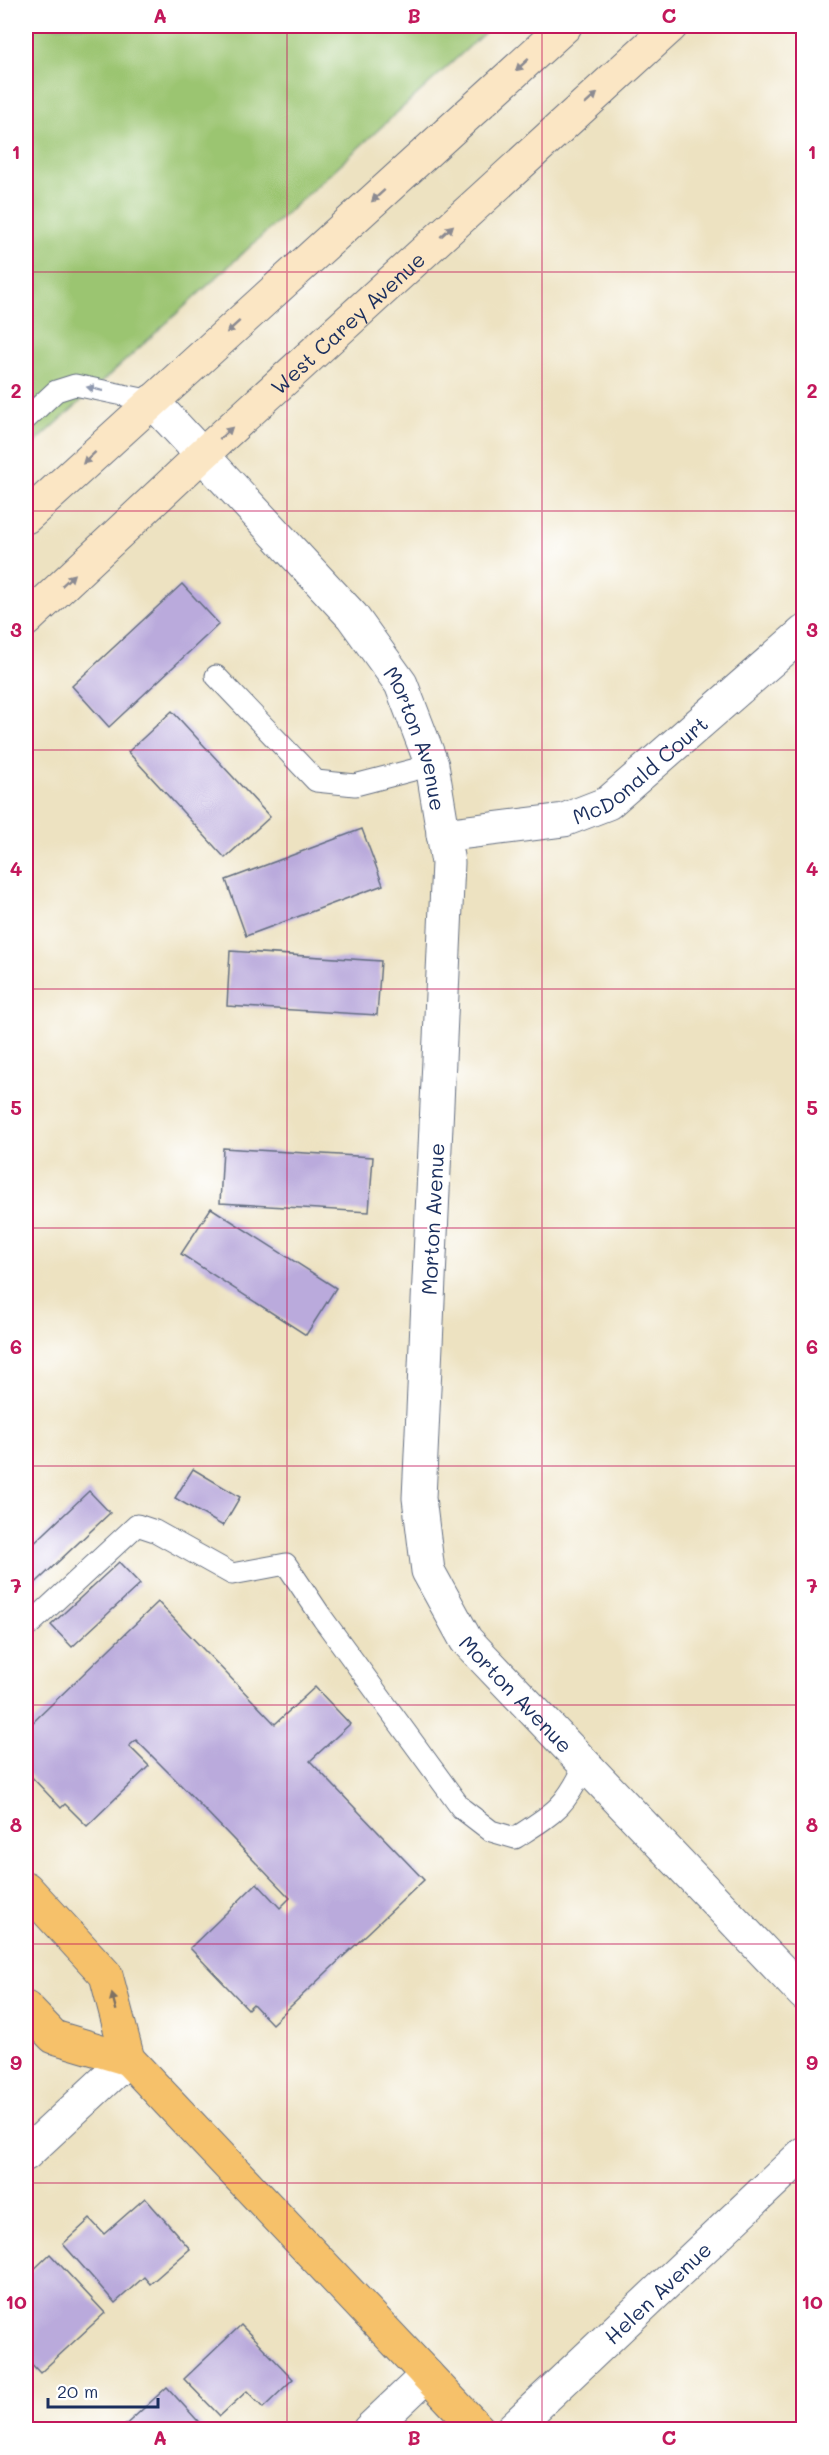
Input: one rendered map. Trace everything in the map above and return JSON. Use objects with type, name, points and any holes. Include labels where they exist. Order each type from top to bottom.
[{"type":"main road","points":[[26,517],[565,26]]},
{"type":"main road","name":"West Carey Avenue","points":[[26,620],[202,455],[671,26]]},
{"type":"main road","points":[[26,1888],[106,1975],[128,2059],[479,2430]]},
{"type":"main road","points":[[26,2008],[54,2037],[128,2059]]},
{"type":"street","name":"Morton Avenue","points":[[152,401],[352,616],[401,684],[432,765],[448,863],[420,1498],[428,1570],[466,1640],[804,1994]]},
{"type":"street","name":"McDonald Court","points":[[443,835],[564,820],[608,803],[804,632]]},
{"type":"street","points":[[26,2154],[128,2059]]},
{"type":"street","name":"Helen Avenue","points":[[511,2430],[804,2153]]},
{"type":"street","points":[[369,2430],[427,2375]]},
{"type":"lane","points":[[26,419],[56,391],[75,385],[152,401]]},
{"type":"lane","points":[[216,676],[316,782],[355,785],[432,765]]},
{"type":"lane","points":[[26,1628],[137,1524],[155,1531],[232,1574],[286,1564],[323,1619],[461,1808],[491,1831],[515,1838],[555,1812],[573,1790],[585,1765]]},
{"type":"green space","points":[[26,26],[492,26],[26,451]]},
{"type":"building","points":[[182,584],[219,624],[109,727],[72,686]]},
{"type":"building","points":[[172,711],[270,817],[225,858],[128,752]]},
{"type":"building","points":[[362,829],[383,885],[246,936],[226,880]]},
{"type":"building","points":[[230,951],[381,961],[377,1015],[227,1006]]},
{"type":"building","points":[[223,1148],[373,1157],[369,1212],[220,1203]]},
{"type":"building","points":[[211,1208],[336,1288],[306,1335],[181,1254]]},
{"type":"building","points":[[193,1469],[240,1497],[223,1526],[175,1498]]},
{"type":"building","points":[[89,1491],[110,1513],[26,1592],[26,1551]]},
{"type":"building","points":[[119,1562],[140,1584],[72,1647],[51,1625]]},
{"type":"building","points":[[158,1602],[275,1724],[315,1687],[350,1724],[310,1761],[424,1880],[272,2024],[253,2004],[248,2009],[190,1948],[257,1883],[280,1908],[290,1898],[176,1780],[136,1740],[129,1746],[149,1766],[87,1826],[65,1804],[61,1808],[26,1771],[26,1729]]},
{"type":"building","points":[[145,2198],[190,2249],[150,2284],[144,2277],[115,2303],[63,2244],[90,2219],[104,2234]]},
{"type":"building","points":[[50,2254],[105,2313],[40,2373],[26,2358],[26,2277]]},
{"type":"building","points":[[241,2325],[293,2379],[263,2408],[247,2391],[220,2416],[184,2379]]},
{"type":"building","points":[[167,2387],[206,2430],[120,2430]]}]
